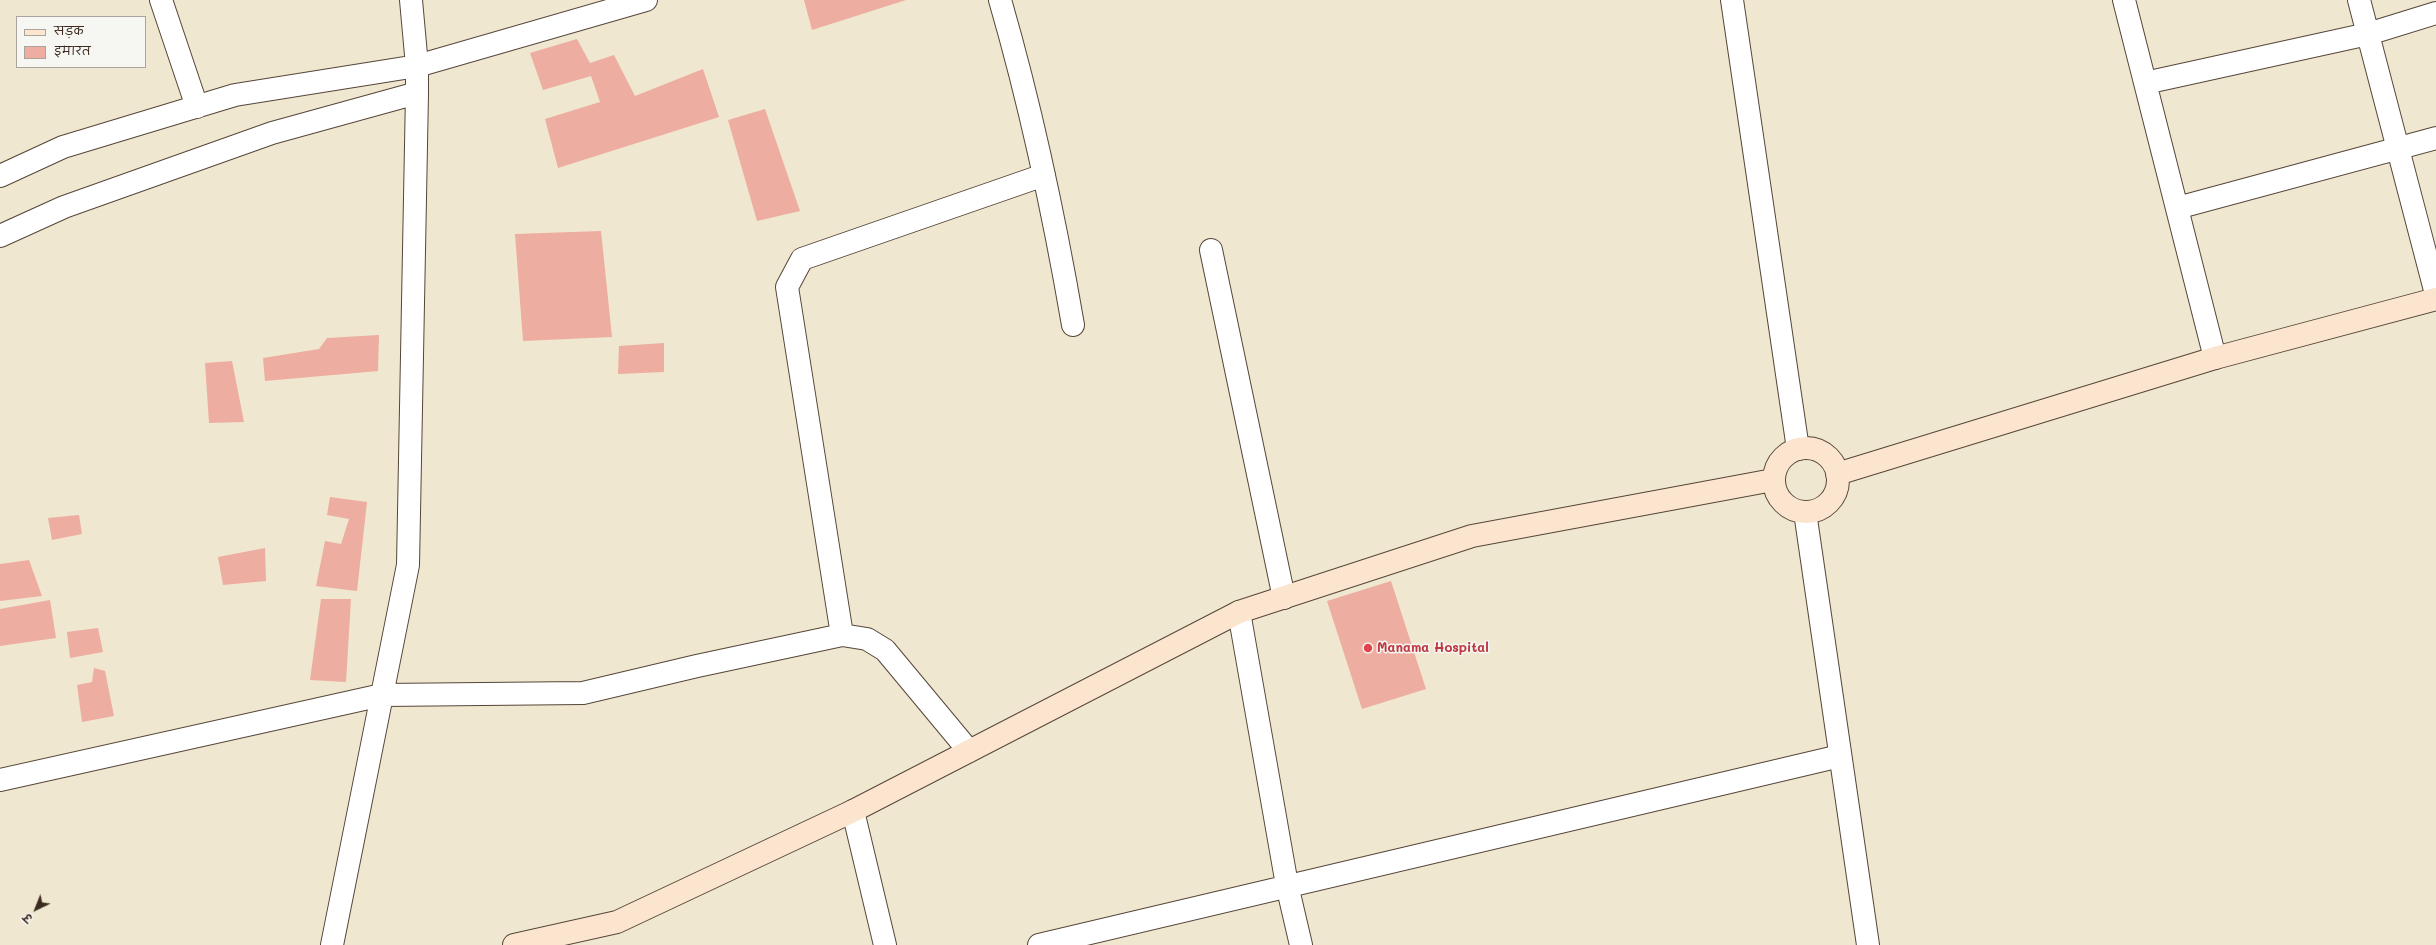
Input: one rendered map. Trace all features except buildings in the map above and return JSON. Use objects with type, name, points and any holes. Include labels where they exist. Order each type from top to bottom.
[{"type":"street","points":[[161,0],[197,107]]},
{"type":"street","points":[[332,945],[408,565],[417,93],[417,66],[411,0]]},
{"type":"street","points":[[0,176],[63,147],[235,95],[417,66],[646,0]]},
{"type":"street","points":[[1000,0],[1021,74],[1056,225],[1073,324]]},
{"type":"street","points":[[1732,0],[1798,449]]},
{"type":"street","points":[[2124,0],[2215,358]]},
{"type":"street","points":[[2359,0],[2436,294]]},
{"type":"street","points":[[2145,83],[2368,34],[2436,14]]},
{"type":"street","points":[[0,236],[64,207],[272,133],[417,93]]},
{"type":"street","points":[[2177,208],[2398,150],[2436,138]]},
{"type":"street","points":[[842,635],[786,287],[802,259],[1044,175]]},
{"type":"street","points":[[1211,250],[1284,598]]},
{"type":"street","points":[[1837,474],[2215,358],[2436,299]]},
{"type":"street","points":[[1813,448],[1823,452],[1831,459],[1837,474],[1837,489],[1832,498],[1821,508],[1805,512],[1785,504],[1777,496],[1774,480],[1777,464],[1784,455],[1798,449],[1813,448]]},
{"type":"street","points":[[514,945],[617,922],[853,811],[1240,612],[1472,536],[1774,480]]},
{"type":"street","points":[[1805,512],[1868,945]]},
{"type":"street","points":[[1240,612],[1287,885],[1301,945]]},
{"type":"street","points":[[0,780],[382,695],[583,693],[697,666],[842,635],[867,639],[885,650],[969,751]]},
{"type":"street","points":[[1039,945],[1287,885],[1840,756]]},
{"type":"street","points":[[853,811],[885,945]]},
{"type":"place","name":"Manama Hospital","points":[[1368,648]]}]
